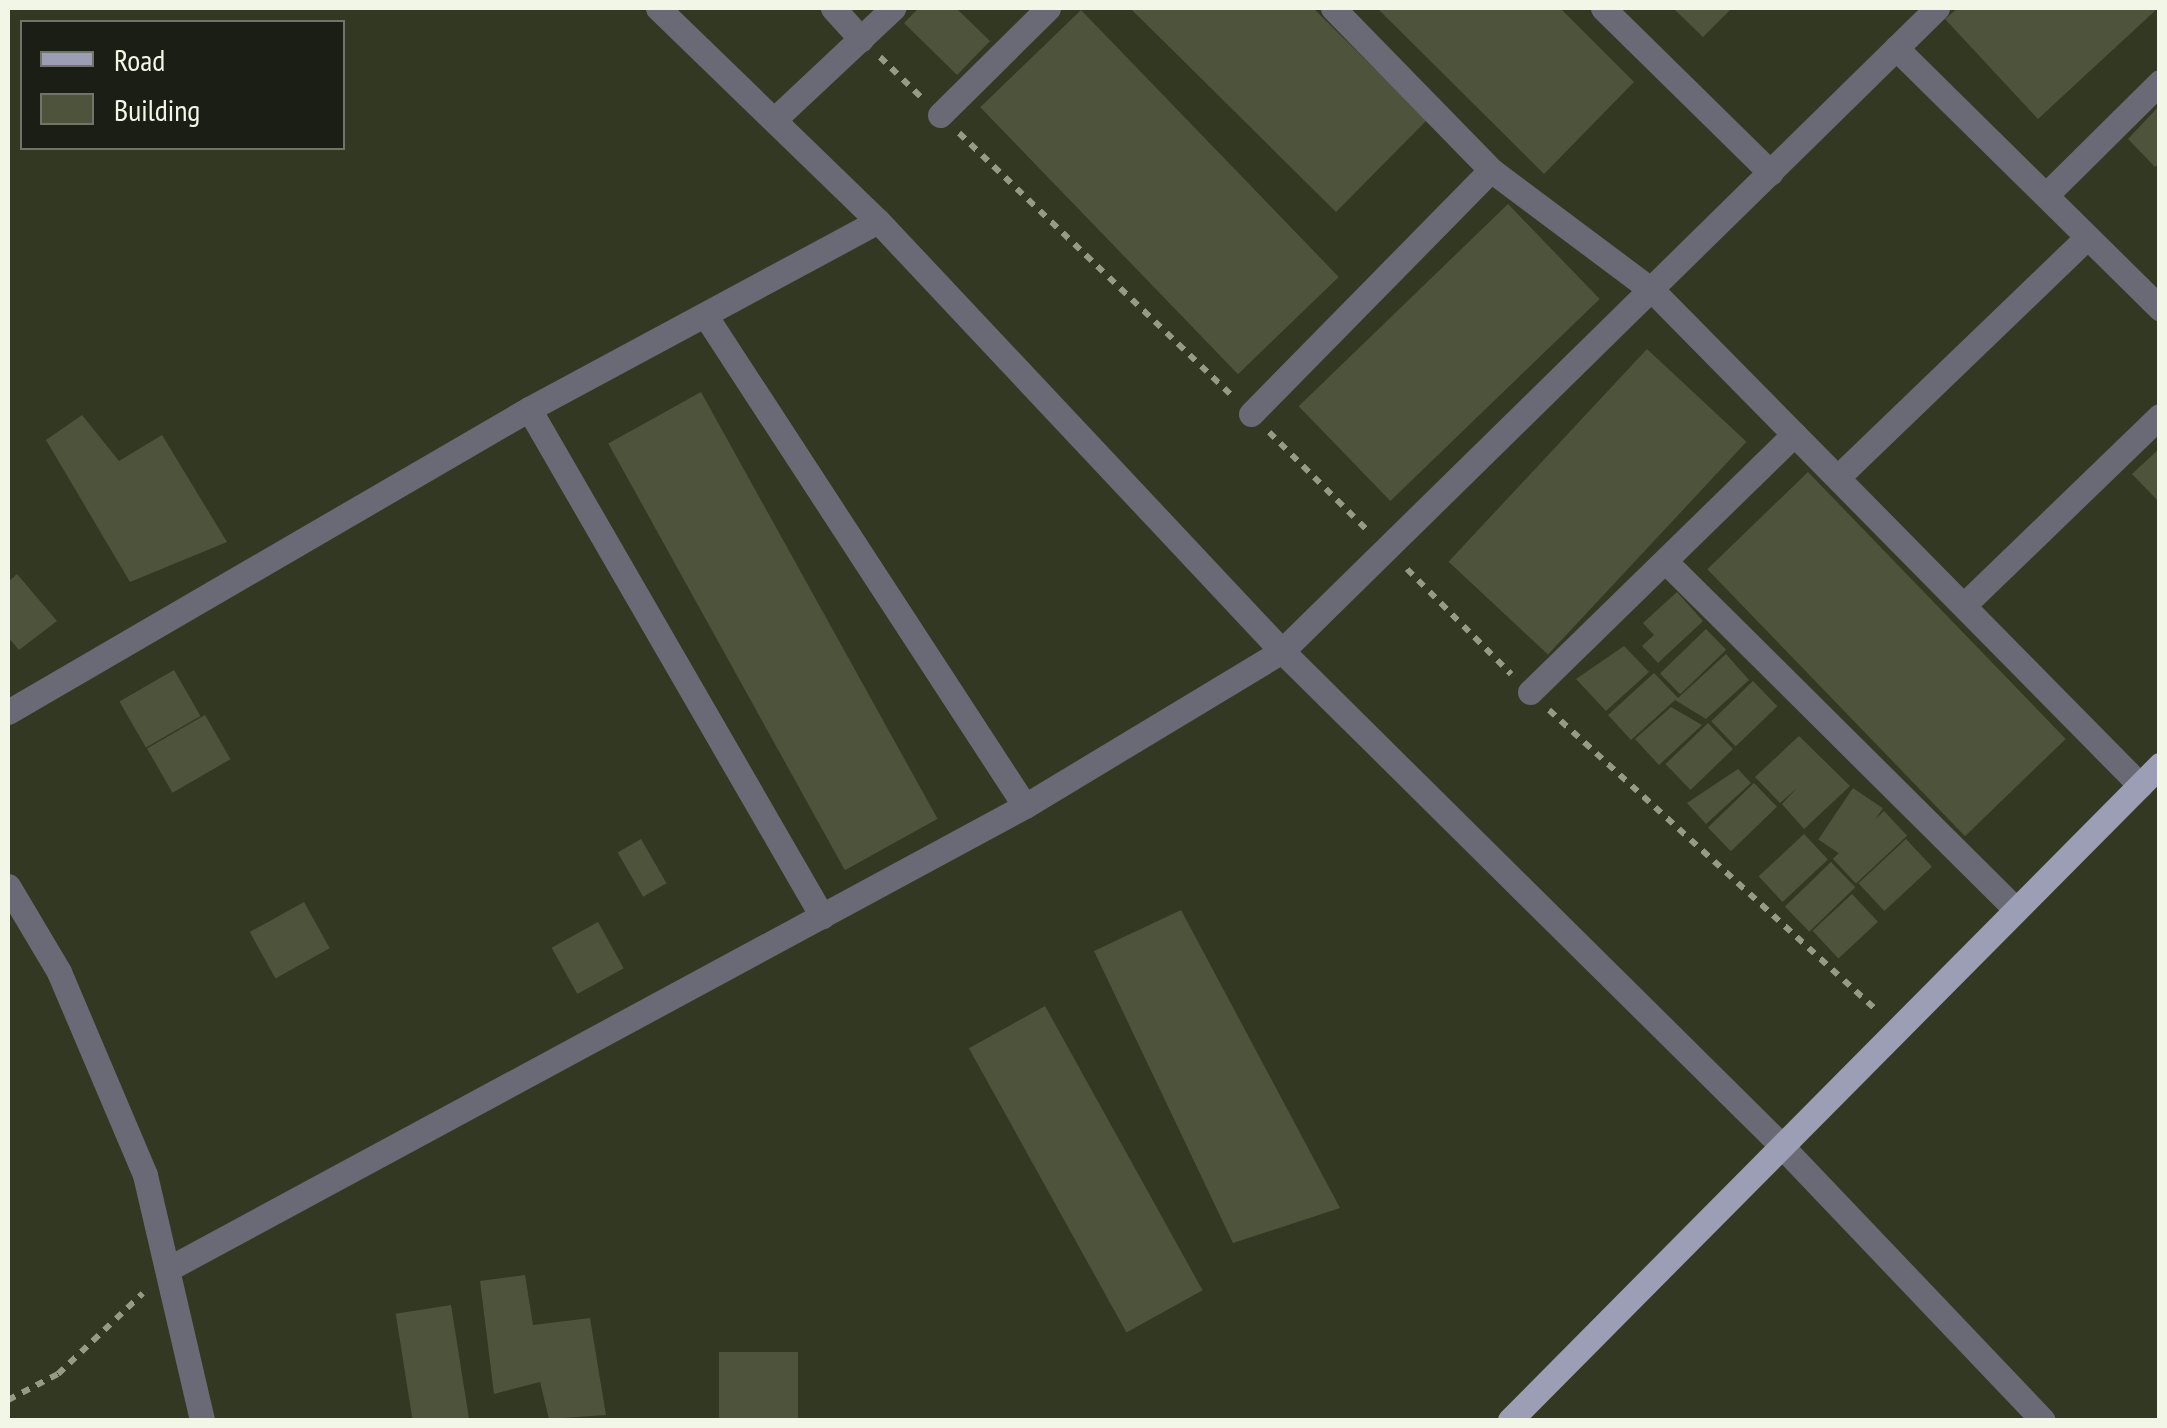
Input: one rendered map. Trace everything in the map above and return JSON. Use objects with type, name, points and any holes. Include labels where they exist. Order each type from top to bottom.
[{"type":"main road","points":[[1510,1420],[1777,1141],[2160,765]]},
{"type":"street","points":[[658,8],[776,118],[878,221],[1282,651],[1777,1141],[2043,1420]]},
{"type":"street","points":[[832,8],[861,39]]},
{"type":"street","points":[[776,118],[892,8]]},
{"type":"street","points":[[940,115],[1048,8]]},
{"type":"street","points":[[1334,8],[1491,170],[1653,291],[2140,785]]},
{"type":"street","points":[[1603,8],[1771,173]]},
{"type":"street","points":[[168,1268],[1025,806],[1282,651],[1937,8]]},
{"type":"street","points":[[1896,48],[2160,308]]},
{"type":"street","points":[[2046,196],[2160,82]]},
{"type":"street","points":[[1251,414],[1491,170]]},
{"type":"street","points":[[8,712],[529,409],[878,221]]},
{"type":"street","points":[[1838,477],[2087,237]]},
{"type":"street","points":[[705,315],[1025,806]]},
{"type":"street","points":[[529,409],[822,916]]},
{"type":"street","points":[[1964,605],[2160,416]]},
{"type":"street","points":[[1530,692],[1794,434]]},
{"type":"street","points":[[1666,562],[2013,907]]},
{"type":"street","points":[[8,886],[59,972],[145,1175],[202,1420]]},
{"type":"path","points":[[8,1400],[58,1374],[168,1268]]},
{"type":"building","points":[[919,8],[956,8],[990,41],[957,75],[904,23]]},
{"type":"building","points":[[1130,8],[1313,8],[1427,120],[1336,212]]},
{"type":"building","points":[[1377,8],[1560,8],[1634,82],[1544,174]]},
{"type":"building","points":[[1673,8],[1732,8],[1703,37]]},
{"type":"building","points":[[1958,8],[2158,8],[2038,119],[1945,19]]},
{"type":"building","points":[[1081,10],[1339,277],[1238,374],[980,107]]},
{"type":"building","points":[[2160,105],[2160,163],[2155,167],[2128,139]]},
{"type":"building","points":[[1508,204],[1600,299],[1390,501],[1299,406]]},
{"type":"building","points":[[1647,349],[1746,442],[1548,655],[1449,562]]},
{"type":"building","points":[[701,392],[938,819],[845,870],[608,443]]},
{"type":"building","points":[[82,415],[119,461],[162,435],[227,542],[130,582],[46,440]]},
{"type":"building","points":[[2160,448],[2160,503],[2132,474]]},
{"type":"building","points":[[1808,472],[2066,739],[1965,836],[1707,569]]},
{"type":"building","points":[[17,574],[57,621],[19,650],[8,637],[8,582]]},
{"type":"building","points":[[1677,592],[1703,621],[1658,663],[1642,646],[1654,635],[1643,623]]},
{"type":"building","points":[[1706,629],[1726,650],[1680,694],[1660,673]]},
{"type":"building","points":[[1624,646],[1649,672],[1606,711],[1576,679]]},
{"type":"building","points":[[1726,654],[1749,680],[1706,719],[1675,700],[1631,740],[1608,715],[1654,673],[1678,698]]},
{"type":"building","points":[[174,670],[200,716],[146,747],[119,702]]},
{"type":"building","points":[[1753,681],[1777,706],[1736,746],[1711,721]]},
{"type":"building","points":[[1671,707],[1702,725],[1659,765],[1635,739]]},
{"type":"building","points":[[205,715],[230,759],[172,793],[147,748]]},
{"type":"building","points":[[1708,723],[1733,749],[1691,790],[1666,764]]},
{"type":"building","points":[[1799,736],[1850,786],[1804,829],[1782,804],[1797,788],[1780,803],[1755,777]]},
{"type":"building","points":[[1738,769],[1751,783],[1706,824],[1687,803]]},
{"type":"building","points":[[1754,783],[1777,807],[1731,851],[1708,827]]},
{"type":"building","points":[[1853,788],[1883,808],[1848,860],[1818,839]]},
{"type":"building","points":[[1884,811],[1907,836],[1856,884],[1833,859]]},
{"type":"building","points":[[1804,834],[1828,860],[1783,902],[1759,876]]},
{"type":"building","points":[[641,839],[666,883],[643,897],[618,852]]},
{"type":"building","points":[[1906,839],[1932,867],[1884,911],[1858,883]]},
{"type":"building","points":[[1831,862],[1855,887],[1809,932],[1785,906]]},
{"type":"building","points":[[1852,894],[1878,922],[1838,959],[1813,931]]},
{"type":"building","points":[[304,902],[330,948],[275,978],[250,932]]},
{"type":"building","points":[[1181,910],[1340,1208],[1233,1243],[1094,951]]},
{"type":"building","points":[[598,922],[624,968],[577,994],[552,948]]},
{"type":"building","points":[[1045,1006],[1203,1290],[1126,1332],[969,1048]]},
{"type":"building","points":[[525,1275],[533,1325],[590,1318],[606,1415],[549,1419],[540,1382],[494,1394],[480,1281]]},
{"type":"building","points":[[451,1305],[469,1420],[413,1420],[396,1314]]},
{"type":"building","points":[[719,1352],[798,1352],[798,1420],[719,1420]]}]
